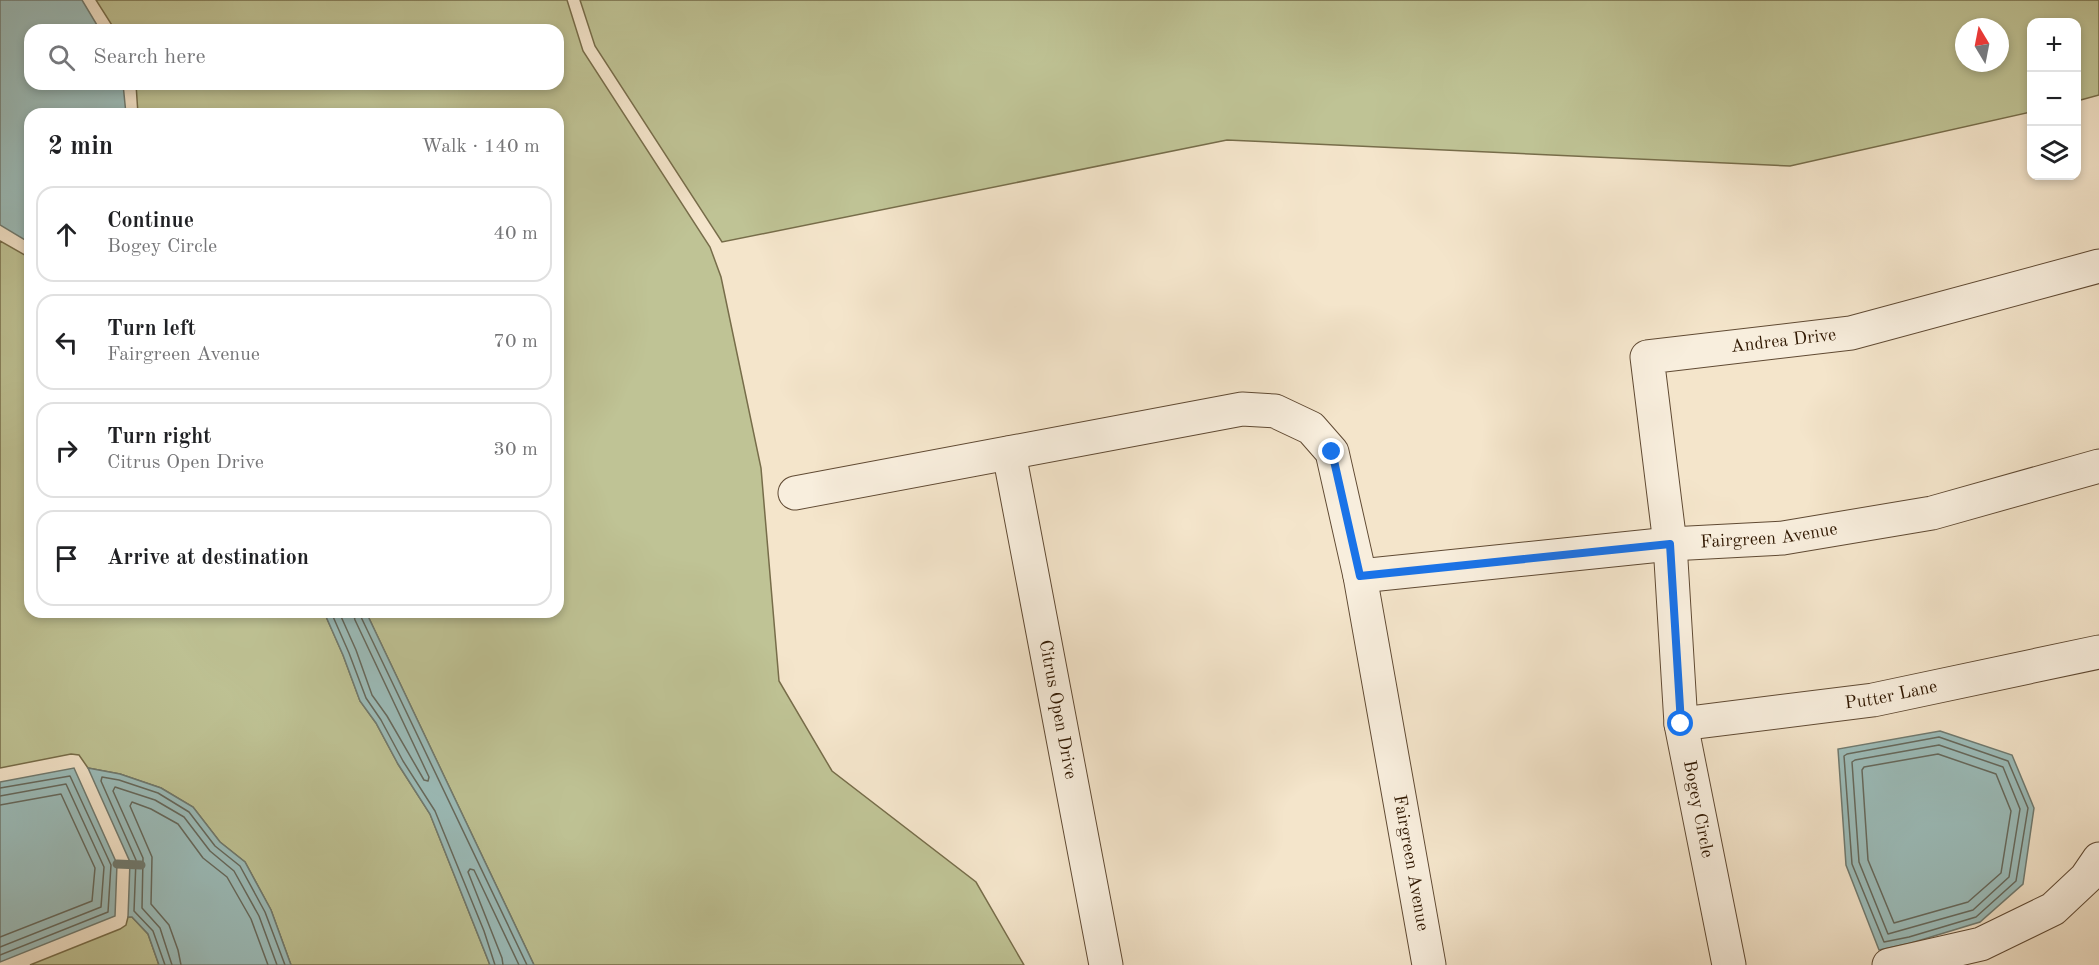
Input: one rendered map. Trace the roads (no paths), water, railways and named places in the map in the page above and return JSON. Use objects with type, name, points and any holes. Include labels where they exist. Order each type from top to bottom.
[{"type":"street","name":"Andrea Drive","points":[[1670,544],[1647,357],[1851,333],[2099,266]]},
{"type":"street","points":[[795,494],[1242,409],[1275,411],[1311,428],[1332,452],[1360,576]]},
{"type":"street","name":"Citrus Open Drive","points":[[1009,453],[1106,965]]},
{"type":"street","name":"Fairgreen Avenue","points":[[1429,965],[1360,576],[1670,544],[1783,537],[1932,513],[2099,466]]},
{"type":"street","name":"Bogey Circle","points":[[1670,544],[1681,724],[1730,965]]},
{"type":"street","name":"Putter Lane","points":[[1681,724],[1873,700],[2099,652]]},
{"type":"street","points":[[1889,965],[1981,944],[2053,909],[2086,878],[2099,859]]},
{"type":"water","points":[[0,0],[82,0],[96,24],[24,24],[24,90],[124,90],[125,108],[24,108],[24,239],[0,225]]},
{"type":"water","points":[[327,618],[369,618],[534,965],[490,965],[430,814],[398,764],[376,723],[360,701]]},
{"type":"water","points":[[1940,731],[2012,755],[2034,808],[2023,884],[1980,922],[1911,943],[1879,950],[1846,865],[1838,749]]},
{"type":"water","points":[[74,768],[117,864],[115,916],[0,962],[0,782]]},
{"type":"water","points":[[88,768],[120,774],[161,788],[193,807],[220,842],[245,862],[271,910],[291,965],[159,965],[148,934],[132,917],[128,917],[130,862]]},
{"type":"waterway","points":[[117,864],[141,865]]}]
